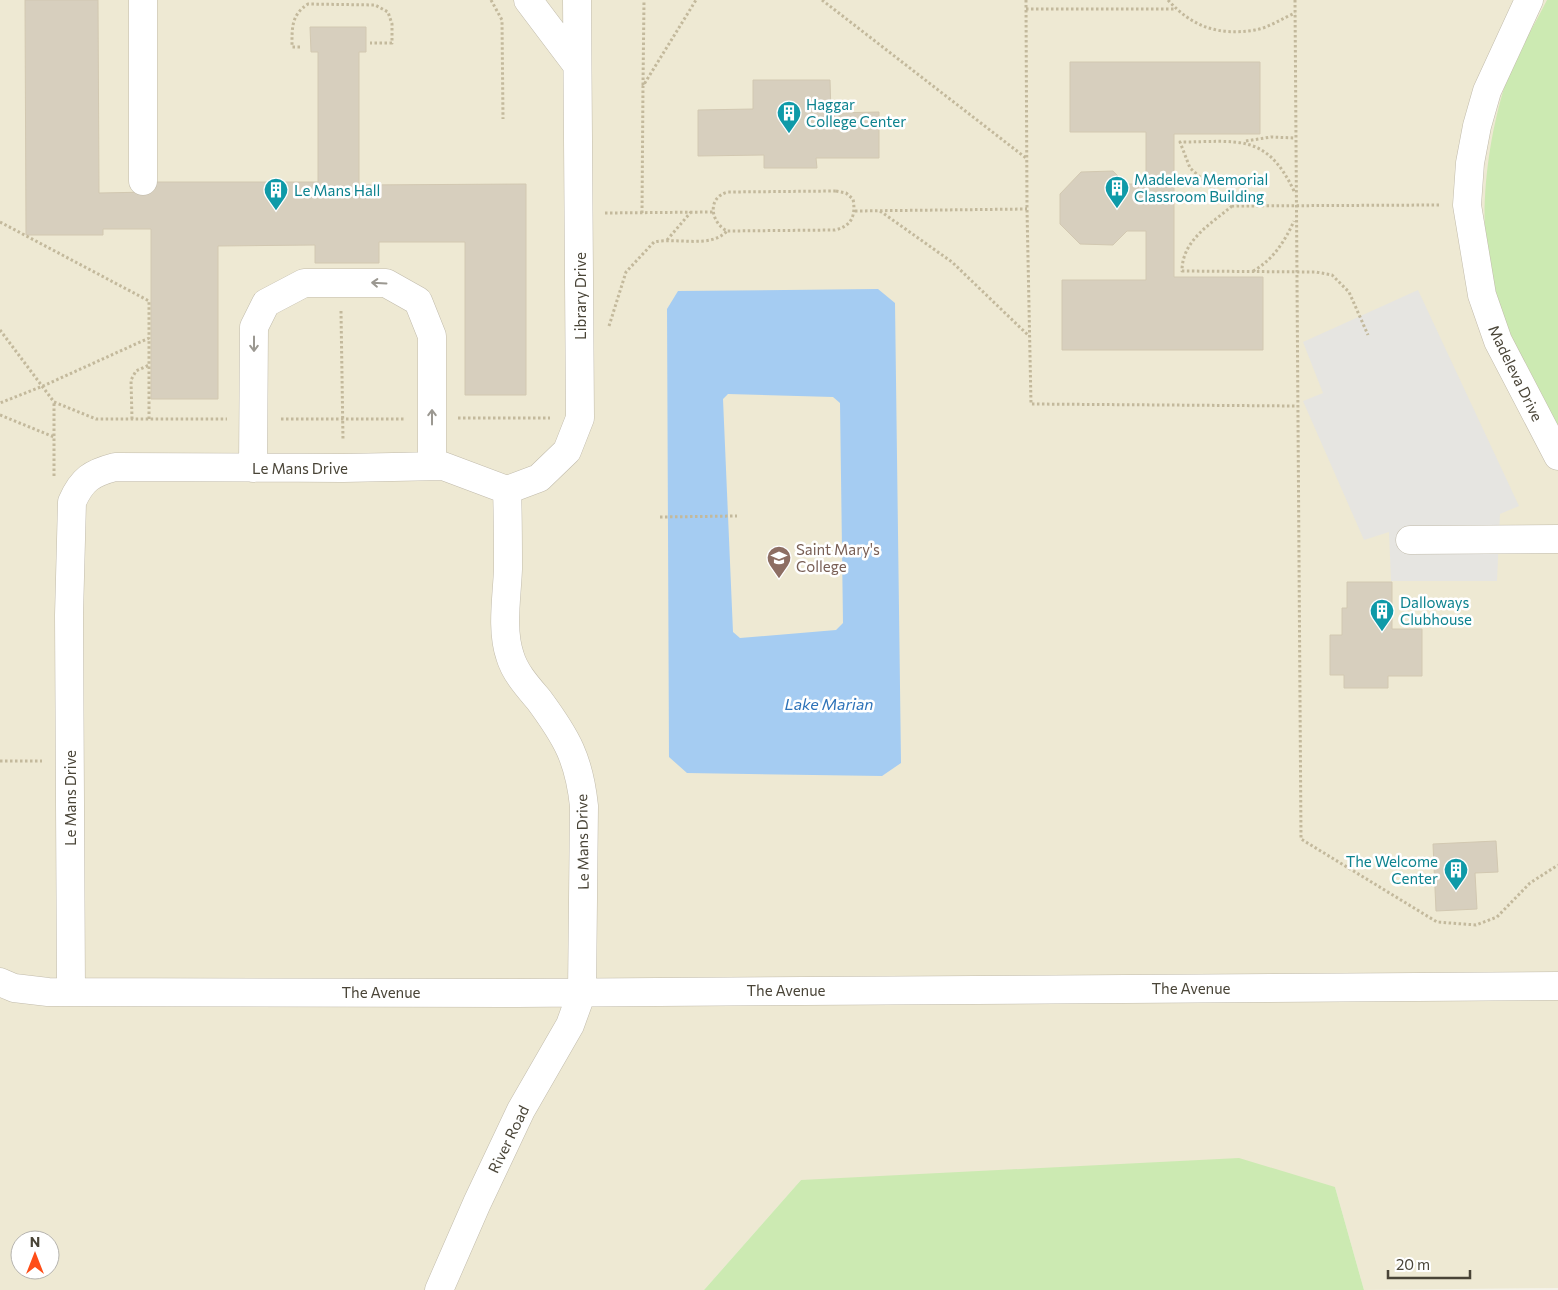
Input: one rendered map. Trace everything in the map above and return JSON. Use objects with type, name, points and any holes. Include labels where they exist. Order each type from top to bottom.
[{"type":"street","points":[[143,0],[143,181]]},
{"type":"street","points":[[528,0],[577,65]]},
{"type":"street","name":"Library Drive","points":[[507,490],[539,478],[567,451],[580,418],[577,0]]},
{"type":"street","name":"Madeleva Drive","points":[[1529,0],[1487,91],[1477,126],[1470,163],[1467,205],[1482,295],[1498,341],[1558,456]]},
{"type":"street","points":[[253,468],[254,327],[266,303],[304,283],[386,283],[418,301],[432,336],[432,466]]},
{"type":"street","name":"Le Mans Drive","points":[[71,992],[69,615],[72,502],[79,486],[96,472],[115,467],[343,468],[443,466],[507,490],[506,623],[509,655],[515,669],[560,728],[574,755],[581,779],[584,806],[582,992]]},
{"type":"street","points":[[1410,540],[1558,539]]},
{"type":"street","name":"The Avenue","points":[[5,991],[582,992],[1558,986]]},
{"type":"street","name":"River Road","points":[[439,1290],[481,1194],[521,1110],[570,1025],[582,992]]},
{"type":"path","points":[[491,0],[502,20],[503,119]]},
{"type":"path","points":[[642,213],[644,0]]},
{"type":"path","points":[[643,86],[696,0]]},
{"type":"path","points":[[822,0],[1027,159]]},
{"type":"path","points":[[1026,0],[1027,209],[1031,404],[1297,406]]},
{"type":"path","points":[[1168,0],[1193,23],[1216,31],[1257,30],[1295,13]]},
{"type":"path","points":[[1295,0],[1301,839],[1437,922],[1455,924],[1476,925],[1497,917],[1530,883],[1558,865]]},
{"type":"path","points":[[300,47],[292,47],[292,21],[300,10],[308,4],[339,2],[375,6],[388,12],[392,24],[392,44],[370,44]]},
{"type":"path","points":[[1026,9],[1176,9]]},
{"type":"path","points":[[1232,206],[1190,168],[1180,142],[1243,142],[1271,138],[1295,138]]},
{"type":"path","points":[[1243,142],[1260,147],[1272,155],[1283,169],[1296,193]]},
{"type":"path","points":[[836,191],[846,193],[853,199],[855,211],[850,223],[835,230],[727,232],[720,227],[713,212],[716,198],[719,194],[738,192],[836,191]]},
{"type":"path","points":[[1368,335],[1349,292],[1332,276],[1296,272],[1182,271],[1186,254],[1201,230],[1232,206],[1467,205]]},
{"type":"path","points":[[855,211],[1027,209]]},
{"type":"path","points":[[880,211],[952,262],[1030,336]]},
{"type":"path","points":[[667,241],[691,212]]},
{"type":"path","points":[[580,214],[713,212]]},
{"type":"path","points":[[1253,272],[1272,256],[1286,237],[1296,218]]},
{"type":"path","points":[[0,222],[149,301],[149,420]]},
{"type":"path","points":[[606,335],[626,272],[654,242],[706,241],[720,238],[727,232]]},
{"type":"path","points":[[341,283],[343,468]]},
{"type":"path","points":[[0,330],[54,402],[96,420],[580,418]]},
{"type":"path","points":[[0,403],[43,386],[149,338]]},
{"type":"path","points":[[132,420],[132,380],[136,371],[149,365]]},
{"type":"path","points":[[0,415],[54,437]]},
{"type":"path","points":[[660,517],[737,516]]},
{"type":"shaded area","name":"Saint Mary's College","points":[[0,0],[1558,0],[1558,1288],[1364,1290],[1335,1187],[801,1180],[704,1290],[0,1290]]},
{"type":"shaded area","points":[[1418,290],[1519,506],[1500,514],[1497,581],[1391,581],[1389,532],[1364,540],[1303,401],[1323,393],[1303,342]]},
{"type":"green space","points":[[1547,0],[1558,0],[1558,429],[1518,350],[1497,302],[1490,277],[1486,250],[1485,222],[1488,165],[1498,110],[1509,75]]},
{"type":"green space","points":[[1239,1158],[1335,1187],[1364,1290],[704,1290],[801,1180]]},
{"type":"water","name":"Lake Marian","points":[[878,289],[895,303],[901,763],[882,776],[687,773],[669,757],[667,309],[678,291]],"holes":[[[728,394],[833,397],[840,403],[843,623],[836,630],[740,638],[733,632],[723,399]]]},
{"type":"building","name":"Le Mans Hall","points":[[25,0],[98,0],[99,193],[150,192],[150,182],[318,182],[318,52],[311,52],[310,27],[366,27],[366,52],[359,52],[359,185],[526,184],[526,395],[465,395],[465,242],[379,242],[379,263],[315,263],[315,245],[218,246],[218,399],[151,399],[151,229],[103,229],[103,235],[26,235]]},
{"type":"building","name":"Madeleva Memorial Classroom Building","points":[[1070,62],[1260,62],[1260,134],[1174,134],[1174,277],[1263,277],[1263,350],[1062,350],[1062,280],[1146,280],[1146,231],[1127,231],[1113,245],[1080,244],[1060,224],[1060,194],[1081,172],[1113,171],[1126,184],[1146,184],[1146,132],[1070,132]]},
{"type":"building","name":"Haggar College Center","points":[[753,80],[830,80],[831,113],[879,112],[879,158],[816,158],[817,168],[764,168],[764,155],[698,156],[698,110],[753,109]]},
{"type":"building","name":"Dalloways Clubhouse","points":[[1347,582],[1392,582],[1392,629],[1422,629],[1422,676],[1388,676],[1388,688],[1344,688],[1344,675],[1330,675],[1330,635],[1342,635],[1342,608],[1347,608]]},
{"type":"building","name":"The Welcome Center","points":[[1496,841],[1498,872],[1475,873],[1477,909],[1436,911],[1433,844]]},
{"type":"place","name":"Haggar College Center","points":[[789,134]]},
{"type":"place","name":"Madeleva Memorial Classroom Building","points":[[1117,209]]},
{"type":"place","name":"Le Mans Hall","points":[[276,211]]},
{"type":"place","name":"Saint Mary's College","points":[[779,579]]},
{"type":"place","name":"Dalloways Clubhouse","points":[[1382,632]]},
{"type":"place","name":"The Welcome Center","points":[[1456,891]]}]
